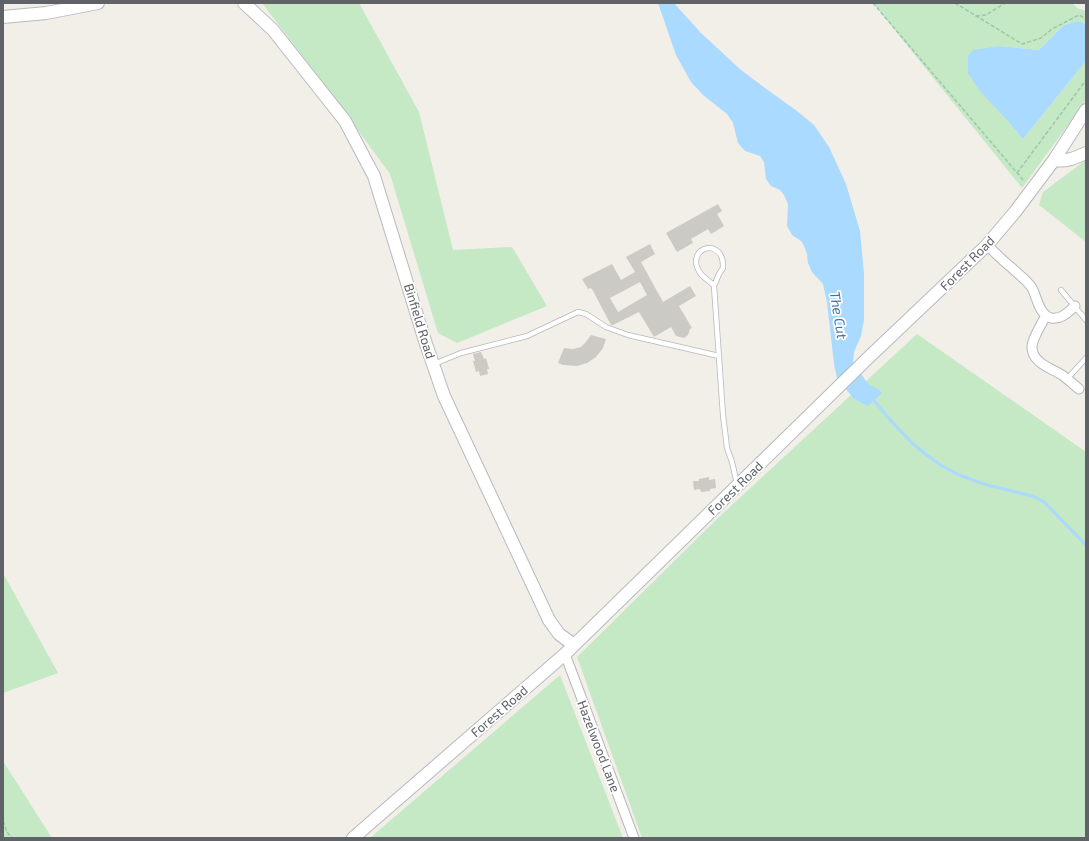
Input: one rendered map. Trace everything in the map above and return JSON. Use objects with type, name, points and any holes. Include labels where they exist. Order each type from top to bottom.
[{"type":"main road","points":[[3,17],[46,13],[96,3]]},
{"type":"main road","name":"Binfield Road","points":[[237,3],[247,6],[272,30],[345,121],[374,176],[444,396],[549,620],[559,634],[574,645]]},
{"type":"main road","name":"Forest Road","points":[[353,838],[565,654],[836,389],[988,245],[1054,160],[1086,110]]},
{"type":"main road","points":[[1054,160],[1062,161],[1075,158],[1086,153]]},
{"type":"street","points":[[988,245],[1031,286],[1036,295],[1040,309],[1050,318],[1064,316],[1075,306]]},
{"type":"street","points":[[1046,315],[1034,341],[1032,347],[1033,354],[1037,360],[1067,379],[1079,389]]},
{"type":"street","name":"Hazelwood Lane","points":[[565,654],[634,838]]},
{"type":"lane","points":[[714,286],[701,275],[696,263],[697,255],[706,248],[712,248],[718,251],[722,257],[723,268],[714,286],[723,414],[727,448],[737,485]]},
{"type":"lane","points":[[1061,290],[1086,320]]},
{"type":"lane","points":[[433,364],[461,353],[527,336],[578,312],[586,314],[606,327],[628,335],[719,356]]},
{"type":"lane","points":[[1067,379],[1086,358]]},
{"type":"path","points":[[873,3],[1017,173],[1086,80]]},
{"type":"path","points":[[955,3],[1022,44],[1041,38],[1052,29],[1079,15],[1086,19]]},
{"type":"path","points":[[975,16],[986,15],[1005,3]]},
{"type":"path","points":[[3,821],[7,832],[12,838]]},
{"type":"green space","points":[[262,3],[359,3],[419,112],[453,250],[512,247],[547,306],[457,343],[438,333],[390,174]]},
{"type":"green space","points":[[873,3],[1073,3],[1078,8],[1086,10],[1086,24],[1078,21],[1064,25],[1039,50],[1000,46],[1006,119],[1023,139],[1086,61],[1086,100],[1022,188]]},
{"type":"green space","points":[[1086,160],[1086,242],[1039,205],[1043,192]]},
{"type":"green space","points":[[917,334],[1086,452],[1086,838],[642,838],[577,657],[719,517]]},
{"type":"green space","points":[[3,573],[58,673],[3,693]]},
{"type":"green space","points":[[560,675],[623,838],[370,838]]},
{"type":"green space","points":[[3,761],[52,838],[3,838]]},
{"type":"water","points":[[658,3],[674,3],[701,33],[741,70],[814,125],[829,147],[846,184],[860,231],[864,274],[864,320],[861,336],[854,352],[853,362],[868,384],[878,389],[882,393],[868,406],[854,399],[837,378],[827,302],[823,284],[812,272],[808,263],[807,254],[801,241],[792,235],[787,226],[788,204],[784,195],[780,190],[771,186],[766,179],[764,162],[760,156],[745,151],[738,143],[733,123],[727,114],[703,95],[691,82],[676,55]]},
{"type":"water","points":[[1078,21],[1086,24],[1086,61],[1023,139],[979,90],[968,73],[968,56],[973,50],[1000,46],[1039,50],[1064,25]]},
{"type":"building","points":[[718,204],[722,211],[717,214],[724,226],[711,234],[708,229],[691,239],[693,243],[677,252],[666,233]]},
{"type":"building","points":[[650,244],[655,254],[641,262],[663,302],[690,286],[696,296],[679,306],[692,328],[690,329],[688,335],[684,338],[676,336],[671,327],[654,337],[639,312],[611,325],[592,289],[588,289],[582,279],[612,264],[621,280],[635,272],[626,257]],"holes":[[[640,282],[647,295],[618,312],[610,298]]]},
{"type":"building","points":[[591,335],[606,339],[603,348],[596,357],[587,363],[577,366],[558,363],[564,348],[573,349],[581,347]]},
{"type":"building","points":[[481,352],[484,359],[486,358],[489,369],[487,369],[488,374],[480,376],[479,371],[476,372],[473,354]]},
{"type":"building","points":[[709,477],[709,480],[715,479],[716,488],[710,489],[710,491],[701,492],[700,489],[694,490],[693,481],[699,481],[699,479]]},
{"type":"waterway","name":"The Cut","points":[[872,398],[912,443],[942,466],[959,475],[987,485],[1032,496],[1043,501],[1086,545]]}]
